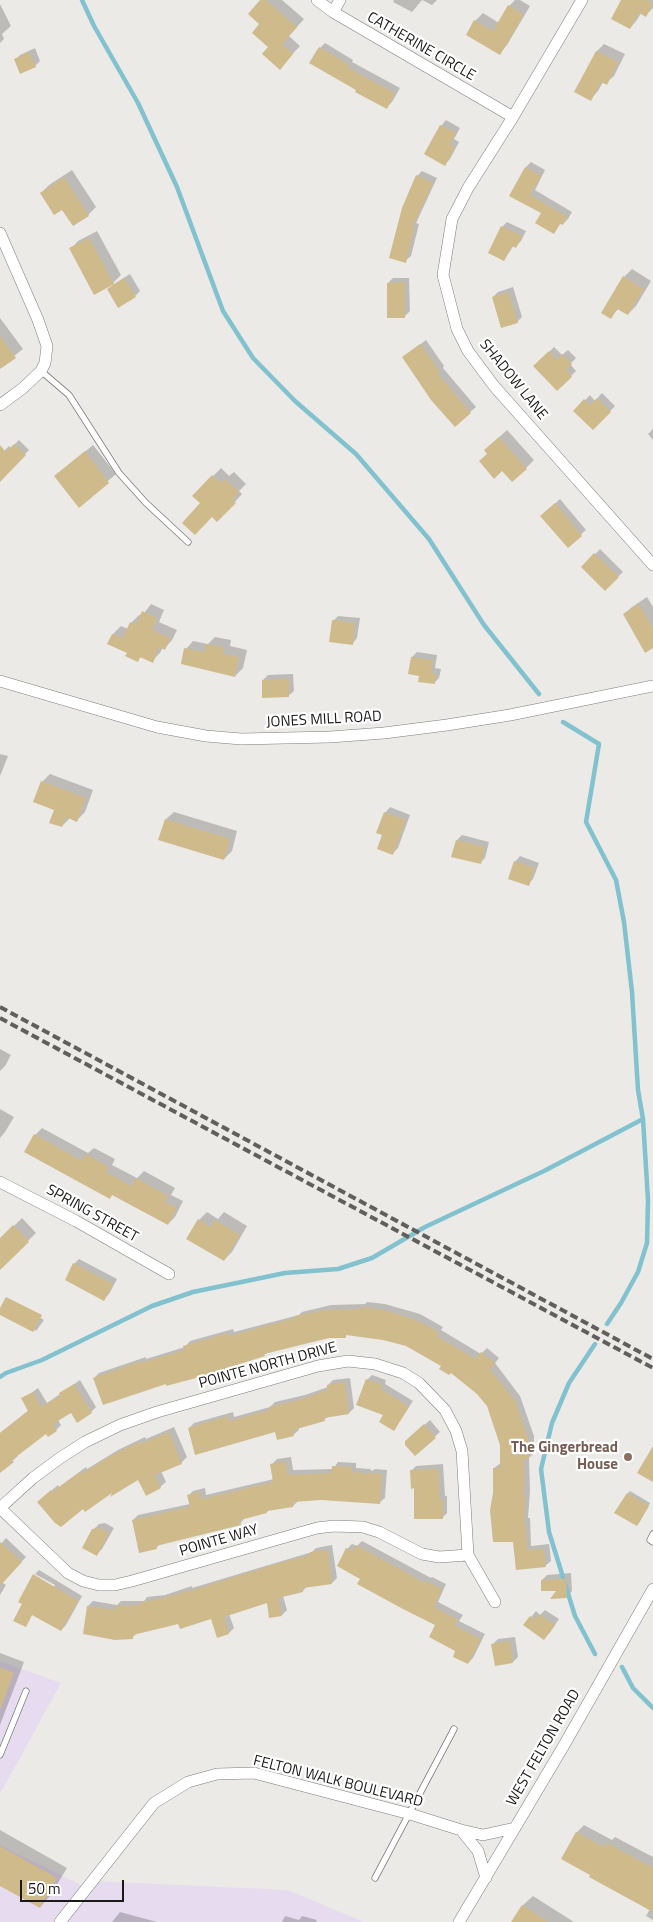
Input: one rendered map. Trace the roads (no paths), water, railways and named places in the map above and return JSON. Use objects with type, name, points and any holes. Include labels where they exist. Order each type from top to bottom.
[{"type":"street","name":"CATHERINE CIRCLE","points":[[317,0],[332,12],[513,117]]},
{"type":"street","points":[[332,12],[340,0]]},
{"type":"street","name":"SHADOW LANE","points":[[582,0],[513,117],[468,188],[452,220],[444,275],[457,329],[468,351],[494,386],[653,565]]},
{"type":"street","points":[[0,233],[38,320],[47,346],[45,363],[41,371],[23,388],[0,405]]},
{"type":"street","name":"JONES MILL ROAD","points":[[0,681],[158,727],[206,736],[249,739],[339,736],[447,725],[528,712],[653,686]]},
{"type":"street","name":"SPRING STREET","points":[[0,1182],[76,1221],[169,1274]]},
{"type":"street","name":"POINTE NORTH DRIVE","points":[[0,1508],[33,1478],[60,1458],[120,1425],[157,1412],[318,1366],[348,1361],[375,1364],[403,1373],[419,1383],[445,1410],[456,1431],[462,1451],[468,1555],[495,1602]]},
{"type":"street","name":"POINTE WAY","points":[[0,1508],[68,1573],[82,1581],[99,1585],[132,1582],[317,1528],[334,1526],[363,1527],[378,1532],[422,1554],[439,1557],[468,1555]]},
{"type":"street","name":"WEST FELTON ROAD","points":[[459,1922],[516,1828],[653,1588]]},
{"type":"street","name":"FELTON WALK BOULEVARD","points":[[60,1922],[154,1803],[188,1782],[217,1774],[254,1773],[483,1835],[516,1828]]},
{"type":"street","points":[[461,1830],[478,1851],[486,1878]]},
{"type":"lane","points":[[41,371],[69,395],[119,473],[146,503],[188,542]]},
{"type":"lane","points":[[653,1534],[650,1540],[653,1542]]},
{"type":"lane","points":[[0,1755],[26,1691]]},
{"type":"lane","points":[[375,1878],[454,1729]]},
{"type":"waterway","points":[[82,0],[94,26],[138,103],[177,187],[223,311],[253,358],[295,401],[356,454],[429,539],[484,625],[539,694]]},
{"type":"waterway","points":[[563,722],[599,744],[586,822],[616,880],[624,922],[632,992],[638,1090],[643,1119],[648,1200],[647,1243],[638,1272],[607,1324]]},
{"type":"waterway","points":[[0,1377],[42,1360],[152,1306],[193,1292],[285,1273],[338,1269],[372,1258],[425,1227],[544,1171],[643,1119]]},
{"type":"waterway","points":[[595,1344],[569,1383],[552,1423],[541,1469],[549,1532],[575,1616],[595,1654]]},
{"type":"waterway","points":[[622,1667],[633,1688],[653,1708]]},
{"type":"railway","points":[[0,1007],[653,1359]]},
{"type":"railway","points":[[0,1018],[653,1368]]},
{"type":"place","name":"The Gingerbread House","points":[[628,1457]]}]
